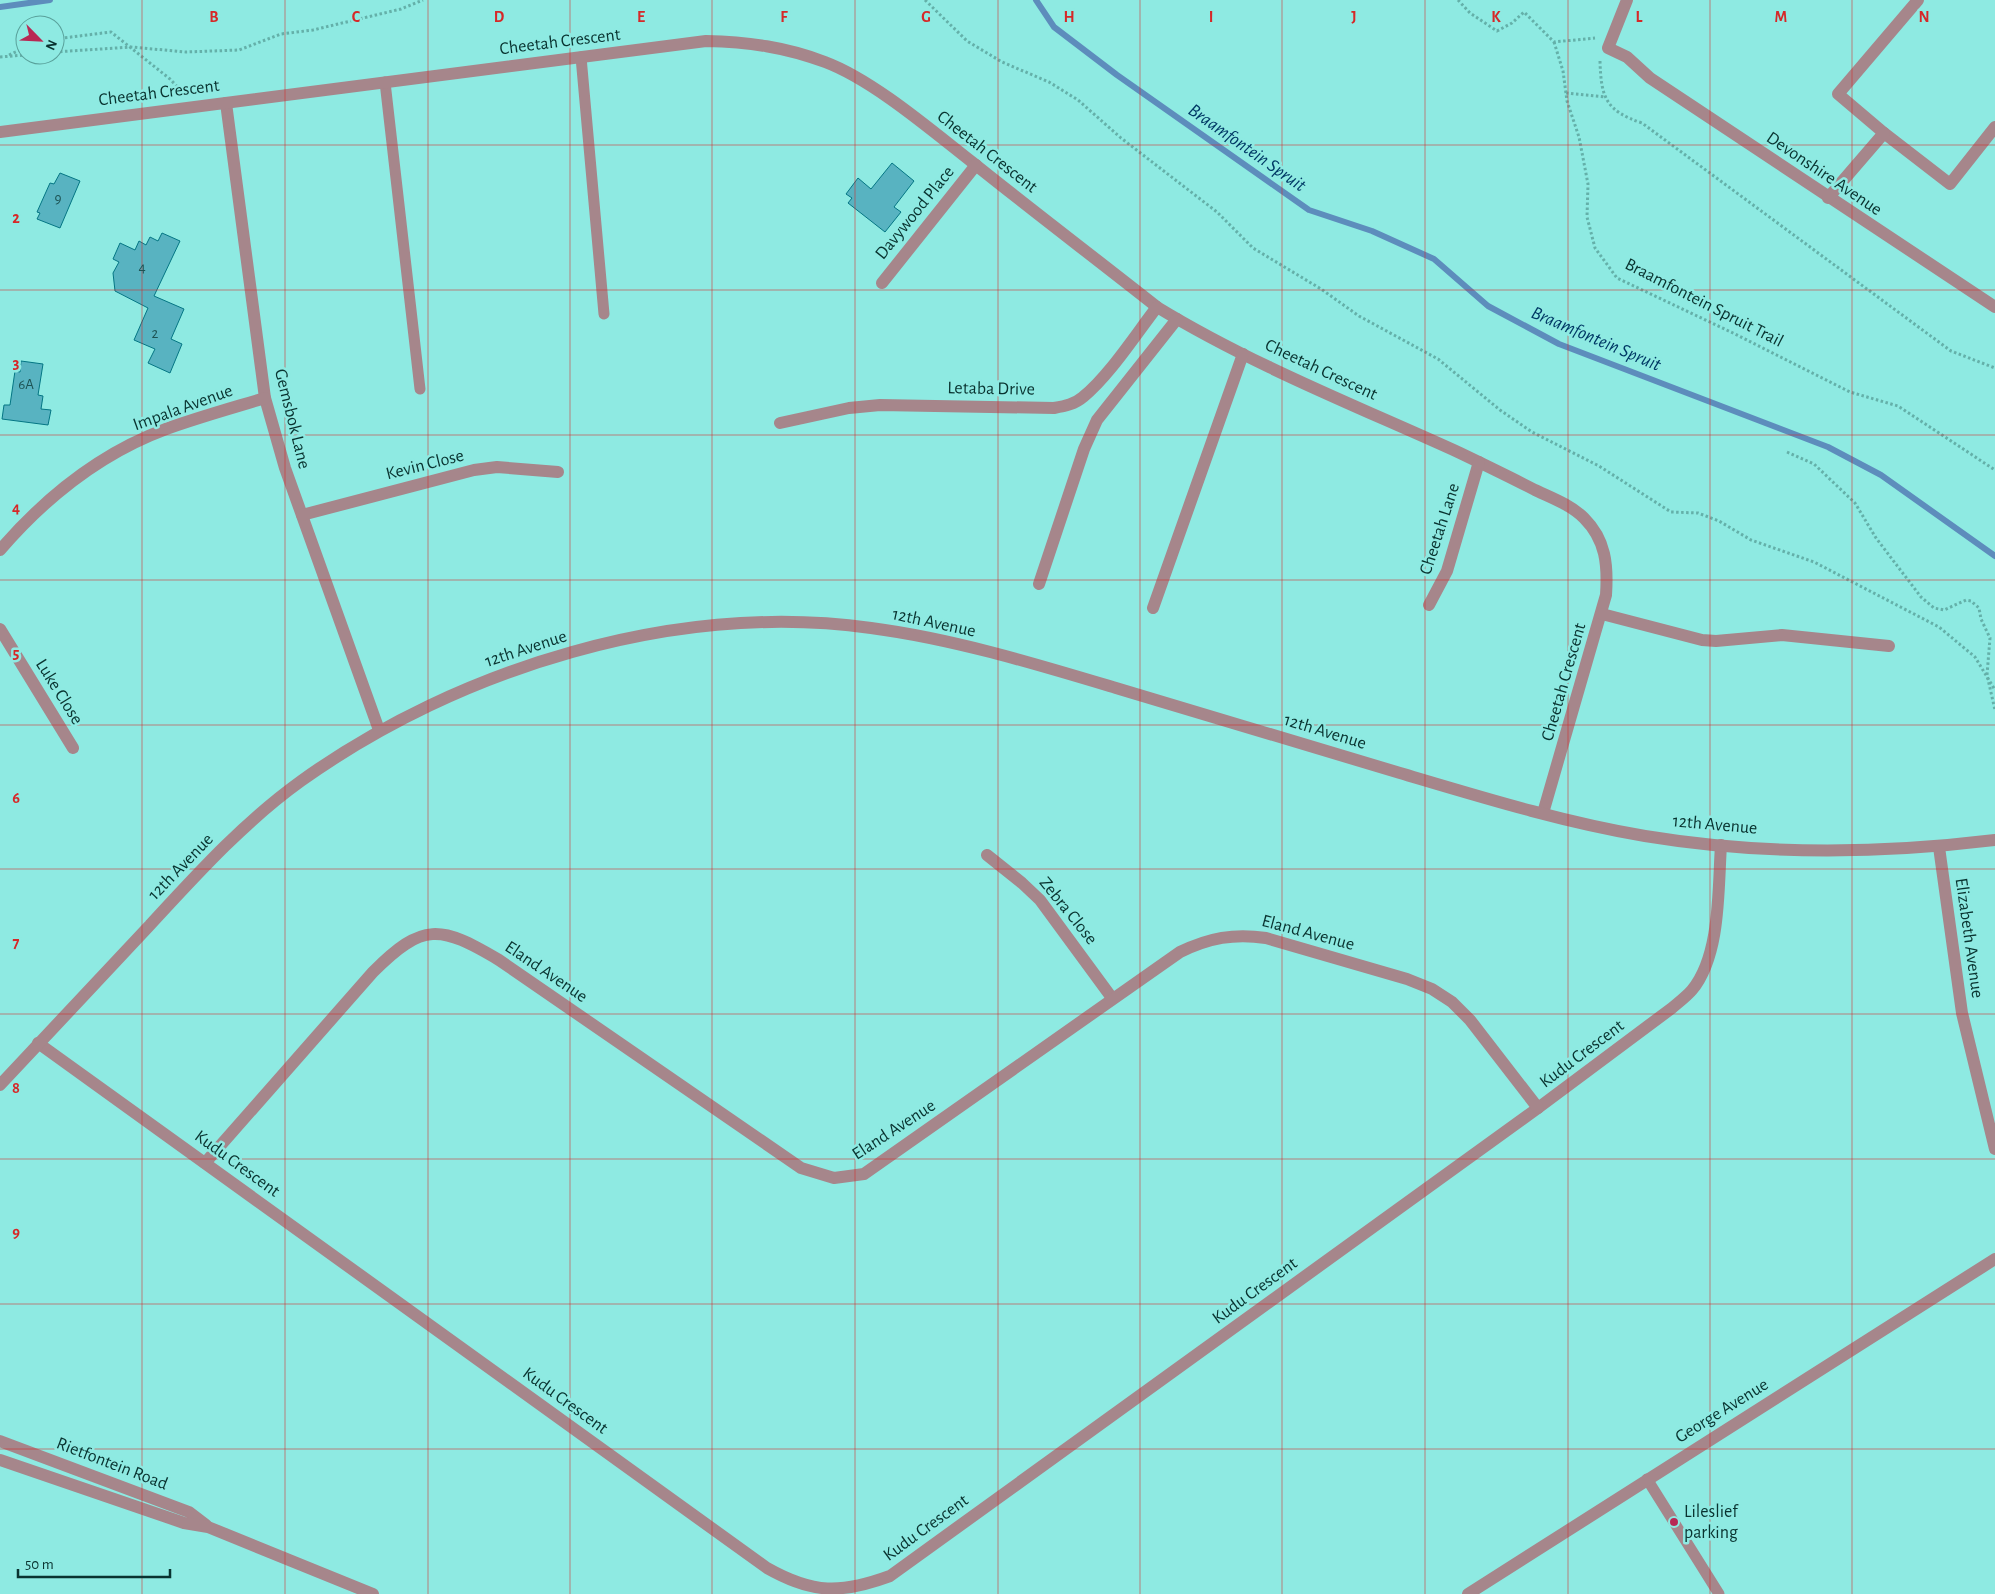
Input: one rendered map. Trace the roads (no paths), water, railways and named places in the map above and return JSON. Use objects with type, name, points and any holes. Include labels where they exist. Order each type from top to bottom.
[{"type":"street","name":"Devonshire Avenue","points":[[1627,0],[1604,50],[1627,57],[1636,68],[1828,198],[1993,303]]},
{"type":"street","points":[[1918,0],[1838,94],[1884,133],[1950,184],[1995,127]]},
{"type":"street","name":"Cheetah Crescent","points":[[0,132],[706,41],[750,42],[792,51],[827,63],[863,82],[923,123],[1157,307],[1243,354],[1479,462],[1566,505],[1583,517],[1595,531],[1604,549],[1608,570],[1606,595],[1543,813]]},
{"type":"street","name":"Gemsbok Lane","points":[[226,103],[265,398],[284,468],[379,730]]},
{"type":"street","points":[[1828,198],[1884,133]]},
{"type":"street","name":"Davywood Place","points":[[882,283],[976,165]]},
{"type":"street","name":"Letaba Drive","points":[[780,423],[849,408],[880,405],[1054,408],[1070,405],[1083,398],[1157,307]]},
{"type":"street","points":[[1039,584],[1084,449],[1097,420],[1177,319]]},
{"type":"street","points":[[1153,608],[1243,354]]},
{"type":"street","name":"Impala Avenue","points":[[0,550],[38,510],[78,476],[126,448],[165,430],[265,398]]},
{"type":"street","name":"Cheetah Lane","points":[[1429,605],[1447,572],[1479,462]]},
{"type":"street","name":"Kevin Close","points":[[302,515],[474,470],[496,467],[558,472]]},
{"type":"street","points":[[1602,614],[1702,640],[1716,641],[1782,635],[1889,646]]},
{"type":"street","name":"12th Avenue","points":[[0,1085],[233,838],[296,785],[379,730],[457,692],[522,666],[592,646],[696,627],[786,622],[868,627],[946,641],[1048,668],[1543,813],[1649,837],[1721,845],[1830,852],[1939,847],[1995,840]]},
{"type":"street","name":"Luke Close","points":[[0,629],[73,748]]},
{"type":"street","name":"Kudu Crescent","points":[[38,1044],[767,1568],[792,1582],[818,1590],[848,1592],[868,1587],[890,1576],[1538,1108],[1672,1008],[1692,990],[1703,972],[1710,949],[1716,916],[1721,845]]},
{"type":"street","name":"Elizabeth Avenue","points":[[1939,847],[1962,1013],[1995,1149]]},
{"type":"street","name":"Zebra Close","points":[[986,855],[1022,883],[1040,900],[1112,998]]},
{"type":"street","name":"Eland Avenue","points":[[205,1163],[373,972],[395,950],[414,938],[433,934],[452,936],[476,946],[801,1168],[834,1178],[864,1174],[880,1164],[1112,998],[1180,952],[1202,942],[1245,935],[1266,938],[1407,979],[1432,989],[1452,1002],[1470,1020],[1538,1108]]},
{"type":"street","name":"George Avenue","points":[[1468,1594],[1995,1259]]},
{"type":"street","name":"Rietfontein Road","points":[[0,1441],[189,1512],[208,1527]]},
{"type":"street","name":"Rietfontein Road","points":[[0,1460],[184,1523],[208,1527],[373,1594]]},
{"type":"lane","points":[[581,57],[604,314]]},
{"type":"lane","points":[[385,82],[420,389]]},
{"type":"lane","points":[[1647,1479],[1719,1594]]},
{"type":"waterway","name":"Braamfontein Spruit","points":[[0,7],[50,0]]},
{"type":"waterway","name":"Braamfontein Spruit","points":[[1036,0],[1054,27],[1117,75],[1309,210],[1372,231],[1434,259],[1488,306],[1559,344],[1828,447],[1881,475],[1995,556]]},
{"type":"place","name":"Lileslief parking","points":[[1674,1522]]}]
